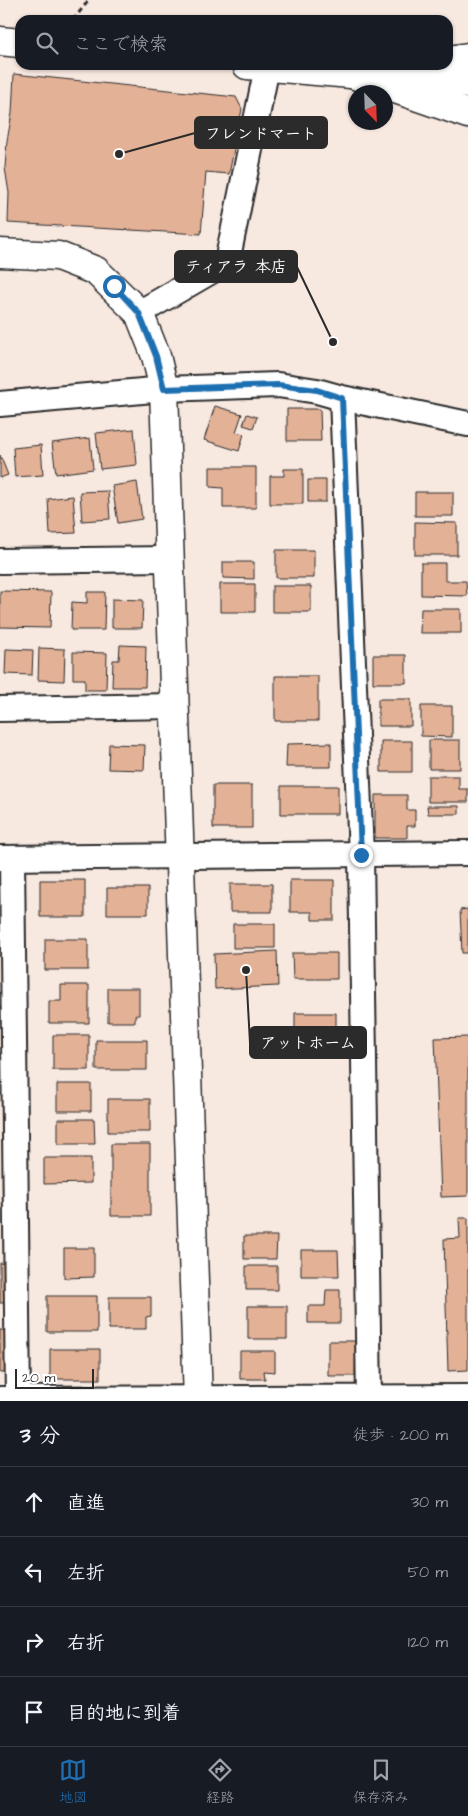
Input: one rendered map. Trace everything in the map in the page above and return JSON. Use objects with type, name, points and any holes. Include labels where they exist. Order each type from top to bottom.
[{"type":"main road","points":[[0,41],[15,42]]},
{"type":"main road","points":[[453,59],[468,57]]},
{"type":"main road","points":[[304,70],[468,84]]},
{"type":"main road","points":[[352,74],[380,70]]},
{"type":"main road","points":[[352,74],[468,114]]},
{"type":"main road","points":[[0,253],[58,256],[96,270],[139,313],[156,356],[164,389],[198,1400]]},
{"type":"street","points":[[139,313],[227,262],[256,70]]},
{"type":"street","points":[[0,404],[164,389],[278,385],[317,390],[342,398],[468,424]]},
{"type":"street","points":[[342,398],[361,855],[368,1399]]},
{"type":"street","points":[[0,560],[169,559]]},
{"type":"street","points":[[0,709],[174,706]]},
{"type":"street","points":[[468,853],[6,858],[8,1214],[12,1400],[468,1397]]},
{"type":"path","points":[[76,15],[89,0]]},
{"type":"building","points":[[14,74],[236,97],[242,109],[229,174],[206,172],[201,234],[8,223],[9,193],[5,168],[12,113]]},
{"type":"building","points":[[215,406],[242,414],[236,432],[244,434],[239,451],[204,440]]},
{"type":"building","points":[[287,409],[320,409],[321,441],[287,441]]},
{"type":"building","points":[[247,414],[257,417],[253,428],[243,425]]},
{"type":"building","points":[[134,429],[137,465],[100,469],[96,433]]},
{"type":"building","points":[[90,438],[93,469],[56,474],[52,443]]},
{"type":"building","points":[[41,445],[43,475],[15,477],[13,448]]},
{"type":"building","points":[[0,455],[8,475],[0,478]]},
{"type":"building","points":[[210,467],[256,467],[256,508],[223,508],[223,488],[210,487]]},
{"type":"building","points":[[284,469],[303,469],[303,504],[270,504],[270,476],[284,476]]},
{"type":"building","points":[[308,480],[326,480],[326,502],[308,502]]},
{"type":"building","points":[[137,482],[142,519],[118,523],[112,486]]},
{"type":"building","points":[[108,491],[110,519],[82,521],[80,492]]},
{"type":"building","points":[[415,492],[453,492],[453,516],[415,516]]},
{"type":"building","points":[[73,496],[76,533],[50,534],[48,499]]},
{"type":"building","points":[[415,522],[457,523],[457,555],[415,555]]},
{"type":"building","points":[[276,550],[314,550],[314,578],[276,578]]},
{"type":"building","points":[[223,562],[254,562],[254,579],[223,578]]},
{"type":"building","points":[[421,563],[445,563],[445,581],[466,581],[467,596],[421,595]]},
{"type":"building","points":[[220,584],[255,584],[255,612],[220,612]]},
{"type":"building","points":[[272,586],[311,586],[311,612],[272,612]]},
{"type":"building","points":[[0,591],[51,592],[50,628],[0,627]]},
{"type":"building","points":[[87,592],[105,592],[104,630],[71,630],[72,602],[87,603]]},
{"type":"building","points":[[112,599],[143,600],[142,628],[112,628]]},
{"type":"building","points":[[421,609],[461,609],[461,633],[420,633]]},
{"type":"building","points":[[120,645],[146,646],[145,687],[112,687],[113,660],[119,660]]},
{"type":"building","points":[[39,648],[65,649],[64,681],[38,680]]},
{"type":"building","points":[[6,649],[33,650],[32,675],[5,674]]},
{"type":"building","points":[[73,652],[107,653],[106,690],[85,690],[85,679],[73,679]]},
{"type":"building","points":[[373,655],[406,655],[406,683],[373,683]]},
{"type":"building","points":[[275,676],[318,676],[318,721],[275,721]]},
{"type":"building","points":[[378,699],[411,699],[411,726],[378,726]]},
{"type":"building","points":[[421,706],[452,706],[452,737],[421,736]]},
{"type":"building","points":[[429,740],[460,740],[460,769],[429,769]]},
{"type":"building","points":[[381,741],[412,741],[412,772],[381,772]]},
{"type":"building","points":[[331,743],[331,767],[286,767],[287,744]]},
{"type":"building","points":[[109,744],[145,745],[144,770],[108,769]]},
{"type":"building","points":[[428,776],[459,776],[459,789],[468,789],[468,802],[428,802]]},
{"type":"building","points":[[213,785],[252,785],[252,828],[213,828]]},
{"type":"building","points":[[281,786],[338,786],[338,814],[281,814]]},
{"type":"building","points":[[375,795],[407,795],[407,810],[415,810],[415,826],[407,826],[407,838],[375,838]]},
{"type":"building","points":[[427,806],[459,806],[459,814],[428,814]]},
{"type":"building","points":[[40,880],[85,880],[85,917],[40,917]]},
{"type":"building","points":[[290,880],[334,880],[334,920],[312,920],[312,912],[290,912]]},
{"type":"building","points":[[230,884],[272,884],[272,912],[230,912]]},
{"type":"building","points":[[107,888],[148,888],[148,914],[107,914]]},
{"type":"building","points":[[468,909],[468,953],[462,953],[460,910]]},
{"type":"building","points":[[233,924],[275,924],[275,948],[233,948]]},
{"type":"building","points":[[45,939],[88,939],[88,970],[45,970]]},
{"type":"building","points":[[277,951],[278,986],[215,989],[214,954]]},
{"type":"building","points":[[292,953],[337,953],[337,979],[293,979]]},
{"type":"building","points":[[61,985],[89,985],[89,1023],[49,1023],[49,1001],[61,1001]]},
{"type":"building","points":[[108,988],[139,988],[139,1015],[135,1015],[135,1022],[108,1022]]},
{"type":"building","points":[[295,1013],[336,1013],[336,1041],[295,1041]]},
{"type":"building","points":[[53,1035],[89,1035],[89,1070],[53,1070]]},
{"type":"building","points":[[468,1037],[468,1196],[441,1197],[435,1038]]},
{"type":"building","points":[[96,1040],[147,1040],[147,1070],[96,1070]]},
{"type":"building","points":[[57,1084],[91,1084],[91,1111],[57,1111]]},
{"type":"building","points":[[108,1099],[150,1099],[150,1132],[108,1132]]},
{"type":"building","points":[[58,1119],[94,1119],[95,1144],[58,1144]]},
{"type":"building","points":[[111,1144],[150,1144],[150,1216],[111,1216]]},
{"type":"building","points":[[44,1158],[91,1158],[91,1183],[44,1184]]},
{"type":"building","points":[[459,1218],[468,1218],[468,1370],[448,1371],[444,1239],[460,1238]]},
{"type":"building","points":[[244,1236],[277,1236],[276,1259],[244,1259]]},
{"type":"building","points":[[64,1248],[94,1248],[94,1277],[64,1278]]},
{"type":"building","points":[[301,1250],[338,1250],[339,1276],[301,1276]]},
{"type":"building","points":[[0,1263],[10,1264],[9,1303],[0,1303]]},
{"type":"building","points":[[246,1266],[277,1266],[277,1290],[246,1290]]},
{"type":"building","points":[[326,1290],[340,1290],[340,1323],[308,1323],[308,1306],[325,1306]]},
{"type":"building","points":[[47,1296],[97,1296],[97,1332],[47,1332]]},
{"type":"building","points":[[109,1297],[151,1297],[151,1316],[146,1317],[146,1329],[109,1329]]},
{"type":"building","points":[[248,1306],[287,1306],[287,1339],[248,1339]]},
{"type":"building","points":[[0,1330],[12,1330],[11,1373],[0,1373]]},
{"type":"building","points":[[328,1341],[356,1341],[355,1376],[328,1376]]},
{"type":"building","points":[[50,1349],[100,1349],[100,1379],[50,1379]]},
{"type":"building","points":[[240,1351],[275,1351],[275,1372],[264,1371],[265,1379],[240,1379]]},
{"type":"place","name":"フレンドマート","points":[[119,154]]},
{"type":"place","name":"ティアラ 本店","points":[[333,342]]},
{"type":"place","name":"アットホーム","points":[[246,970]]},
{"type":"route","points":[[114,286],[139,313],[156,356],[164,389],[278,385],[317,390],[342,398],[361,855]]}]
